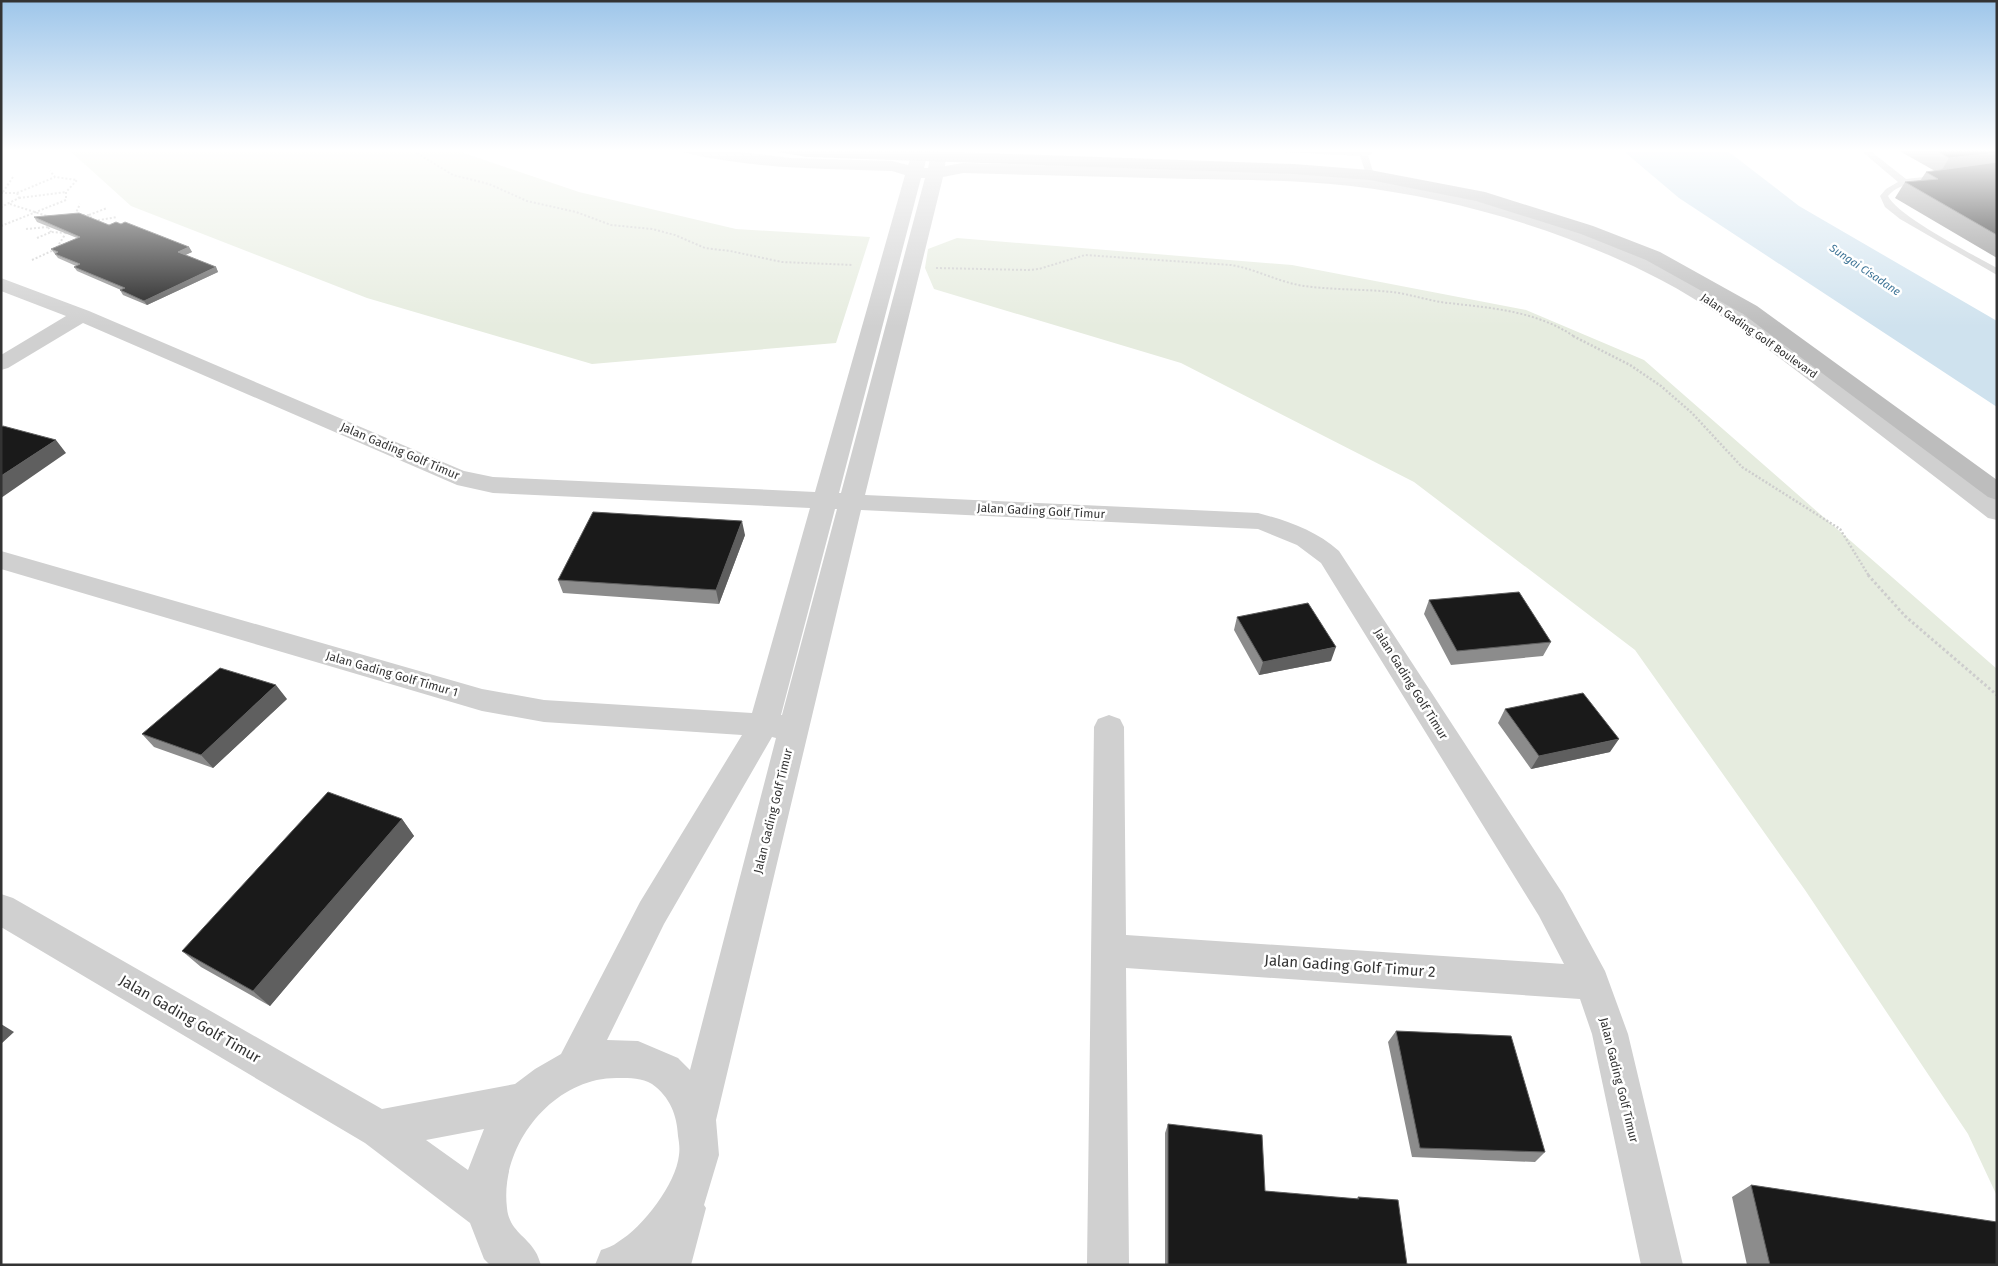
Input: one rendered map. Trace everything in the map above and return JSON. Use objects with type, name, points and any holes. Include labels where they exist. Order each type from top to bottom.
[{"type":"main road","name":"Jalan Gading Golf Boulevard","points":[[1517,208],[1587,230],[1653,256],[1750,310],[1997,492]]},
{"type":"street","name":"Jalan Gading Golf Timur","points":[[670,1265],[699,1155],[697,1120],[794,725],[838,501],[914,208]]},
{"type":"street","name":"Jalan Gading Golf Boulevard","points":[[1486,208],[1601,245],[1668,276],[1716,304],[1773,343],[1997,512]]},
{"type":"street","name":"Jalan Gading Golf Timur","points":[[1,284],[82,315],[438,467],[457,477],[468,480],[505,486],[1258,521],[1281,527],[1317,544],[1330,557],[1550,904],[1592,983],[1610,1034],[1662,1265]]},
{"type":"street","points":[[1,364],[82,315]]},
{"type":"street","name":"Jalan Gading Golf Timur","points":[[574,1067],[652,912],[763,726],[838,501]]},
{"type":"street","name":"Jalan Gading Golf Timur 1","points":[[1,560],[482,700],[544,711],[763,726],[794,725]]},
{"type":"street","points":[[1108,1265],[1109,727]]},
{"type":"street","name":"Jalan Gading Golf Timur","points":[[1,909],[379,1129],[501,1246]]},
{"type":"street","name":"Jalan Gading Golf Timur 2","points":[[1108,950],[1592,983]]},
{"type":"street","name":"Jalan Gading Golf Timur","points":[[501,1246],[487,1172],[500,1135],[524,1102],[548,1082],[574,1067],[607,1058],[638,1060],[665,1071],[686,1092],[697,1120]]},
{"type":"street","name":"Jalan Gading Golf Timur","points":[[379,1129],[524,1102]]},
{"type":"street","name":"Jalan Gading Golf Timur","points":[[616,1265],[634,1257],[666,1227],[689,1192]]},
{"type":"lane","points":[[1892,208],[1903,217],[1997,272]]},
{"type":"path","points":[[23,208],[51,217]]},
{"type":"path","points":[[1,226],[18,222],[36,212],[49,208]]},
{"type":"path","points":[[75,215],[78,208]]},
{"type":"path","points":[[67,217],[89,215],[107,208]]},
{"type":"path","points":[[559,208],[576,212],[611,225],[675,235],[705,248],[730,251],[782,262],[836,262],[853,265]]},
{"type":"path","points":[[89,215],[94,221]]},
{"type":"path","points":[[88,224],[94,221],[117,217]]},
{"type":"path","points":[[26,229],[48,227],[53,223]]},
{"type":"path","points":[[48,227],[51,232]]},
{"type":"path","points":[[37,238],[51,232],[66,233],[74,231]]},
{"type":"path","points":[[32,260],[56,249],[66,233]]},
{"type":"path","points":[[936,268],[1034,270],[1084,255],[1231,265],[1250,268],[1275,279],[1304,286],[1394,292],[1431,301],[1507,310],[1532,316],[1559,326],[1580,341],[1630,364],[1662,386],[1692,412],[1742,467],[1840,529],[1869,576],[1905,616],[1997,694]]},
{"type":"shaded area","points":[[136,208],[647,208],[736,229],[870,237],[836,343],[592,364],[367,298]]},
{"type":"shaded area","points":[[957,238],[1292,265],[1526,310],[1644,360],[1997,669],[1997,1196],[1968,1134],[1805,890],[1635,650],[1414,482],[1181,363],[934,289],[925,268],[928,249]]},
{"type":"water","name":"Sungai Cisadane","points":[[1694,208],[1803,208],[1997,321],[1997,407]]},
{"type":"building","points":[[1950,208],[1997,208],[1997,235]]},
{"type":"building","points":[[79,213],[109,225],[116,222],[121,224],[125,222],[189,247],[178,252],[216,267],[144,301],[120,290],[125,288],[74,267],[80,264],[55,254],[58,252],[51,249],[80,237],[34,217]]},
{"type":"building","points":[[1,427],[56,440],[1,476]]},
{"type":"building","points":[[593,512],[742,521],[716,590],[558,580]]},
{"type":"building","points":[[1519,592],[1551,642],[1457,651],[1429,600]]},
{"type":"building","points":[[1308,603],[1336,647],[1263,662],[1237,617]]},
{"type":"building","points":[[220,668],[276,685],[201,755],[142,734]]},
{"type":"building","points":[[1583,693],[1619,739],[1539,756],[1505,709]]},
{"type":"building","points":[[328,792],[402,819],[253,991],[182,951]]},
{"type":"building","points":[[1396,1031],[1511,1036],[1545,1152],[1420,1148]]},
{"type":"building","points":[[1168,1124],[1262,1135],[1265,1191],[1359,1199],[1358,1197],[1398,1200],[1407,1265],[1168,1265]]},
{"type":"building","points":[[1751,1185],[1997,1222],[1997,1265],[1770,1265]]}]
